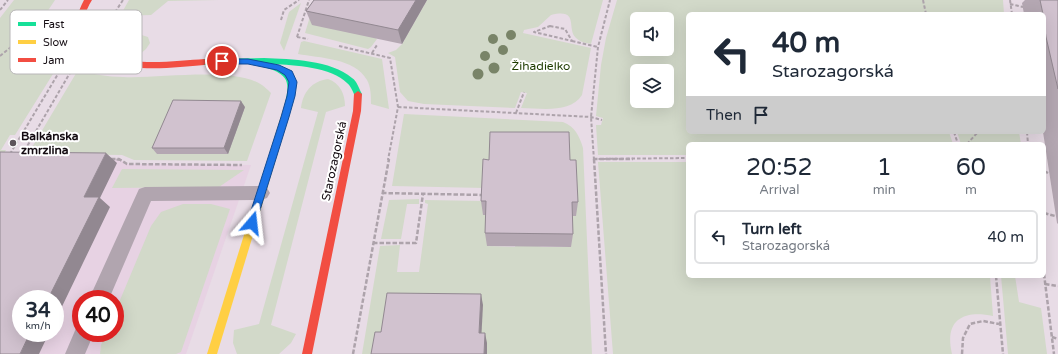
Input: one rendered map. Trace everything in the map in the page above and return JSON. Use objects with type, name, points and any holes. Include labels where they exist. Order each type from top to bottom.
[{"type":"street","name":"Starozagorská","points":[[82,10],[88,0]]},
{"type":"street","name":"Starozagorská","points":[[142,64],[248,62],[306,63],[331,68],[347,76],[356,87],[358,94],[357,111],[307,354]]},
{"type":"street","name":"Starozagorská","points":[[212,354],[287,111],[293,82],[292,77],[285,70],[248,62]]},
{"type":"lane","points":[[103,290],[144,194],[261,193]]},
{"type":"lane","points":[[75,354],[80,342]]},
{"type":"path","points":[[0,10],[8,0]]},
{"type":"path","points":[[281,20],[284,10],[299,0]]},
{"type":"path","points":[[606,354],[591,117],[598,47],[610,0]]},
{"type":"path","points":[[923,0],[926,12]]},
{"type":"path","points":[[1010,0],[1012,12]]},
{"type":"path","points":[[1010,4],[1023,7]]},
{"type":"path","points":[[572,41],[565,29],[550,26],[534,32],[542,34],[572,41],[598,47]]},
{"type":"path","points":[[372,54],[377,45]]},
{"type":"path","points":[[0,56],[10,48]]},
{"type":"path","points":[[7,159],[58,74]]},
{"type":"path","points":[[20,159],[69,74]]},
{"type":"path","points":[[516,113],[524,92]]},
{"type":"path","points":[[353,354],[398,107],[591,117],[602,120]]},
{"type":"path","points":[[969,142],[976,134]]},
{"type":"path","points":[[593,158],[686,158]]},
{"type":"path","points":[[104,159],[119,159],[127,164],[243,165]]},
{"type":"path","points":[[382,193],[484,194]]},
{"type":"path","points":[[373,243],[416,243],[423,194]]},
{"type":"path","points":[[1046,214],[1055,216]]},
{"type":"path","points":[[996,278],[1003,354]]},
{"type":"path","points":[[1044,278],[1054,354]]},
{"type":"path","points":[[1045,284],[1058,286]]},
{"type":"path","points":[[962,354],[961,347],[963,334],[970,324],[983,322],[1000,324]]},
{"type":"path","points":[[1052,337],[1058,339]]},
{"type":"shaded area","points":[[0,158],[119,159],[127,164],[251,165],[186,354],[0,354]]},
{"type":"green space","points":[[14,0],[55,0],[48,10],[10,10],[10,74],[53,74],[15,135],[10,135],[1,150],[6,150],[3,155],[0,154],[0,18]]},
{"type":"green space","points":[[129,0],[219,0],[168,1],[151,15],[142,15],[142,10],[123,10]]},
{"type":"green space","points":[[315,0],[377,39],[368,49],[305,33]]},
{"type":"green space","name":"Žihadielko","points":[[427,0],[603,0],[591,44],[576,38],[573,34],[571,20],[566,14],[551,15],[538,27],[524,30],[523,33],[591,48],[582,95],[577,101],[570,105],[554,109],[521,108],[527,93],[521,92],[515,108],[424,104],[408,101],[400,92],[395,57],[388,53],[396,50],[402,44]]},
{"type":"green space","points":[[617,0],[1003,0],[1004,12],[686,12],[686,134],[950,134],[952,142],[686,142],[686,155],[598,155],[596,125],[601,125],[603,118],[596,116],[601,65],[606,38]]},
{"type":"green space","points":[[301,3],[284,51],[280,43],[289,12]]},
{"type":"green space","points":[[142,35],[148,37],[150,43],[142,52]]},
{"type":"green space","points":[[304,41],[382,59],[389,109],[371,104],[367,80],[354,67],[336,60],[298,54],[301,42]]},
{"type":"green space","points":[[76,74],[96,74],[117,77],[195,75],[234,76],[250,79],[262,85],[271,93],[247,161],[134,160],[122,155],[28,154]]},
{"type":"green space","points":[[328,79],[339,86],[343,93],[345,106],[326,112],[271,325],[296,334],[291,343],[279,354],[237,354],[233,343],[234,330],[259,324],[318,112],[301,108],[302,102],[309,88],[317,82]]},
{"type":"green space","points":[[404,114],[563,122],[571,126],[576,132],[583,148],[592,354],[362,354],[380,246],[400,245],[397,272],[419,272],[428,204],[425,203],[425,200],[483,201],[488,215],[487,246],[515,247],[516,242],[543,247],[571,247],[570,216],[576,216],[484,188],[392,186]]},
{"type":"green space","points":[[958,134],[1019,134],[1021,142],[960,142]]},
{"type":"green space","points":[[598,162],[686,162],[686,278],[990,278],[993,316],[973,315],[965,316],[958,320],[951,333],[950,342],[952,354],[613,354]]},
{"type":"green space","points":[[122,169],[244,170],[219,187],[112,188]]},
{"type":"green space","points":[[419,199],[419,204],[407,204],[401,239],[381,239],[389,200]]},
{"type":"green space","points":[[183,204],[211,204],[230,209],[181,352],[176,354],[100,354],[102,342],[124,342],[124,290],[151,226],[161,212]]},
{"type":"green space","points":[[1001,278],[1015,278],[1019,302],[1041,308],[1047,354],[1008,354]]},
{"type":"building","points":[[314,0],[416,0],[398,30],[306,11]]},
{"type":"building","points":[[1040,0],[1058,0],[1058,89],[1046,37],[1046,12],[1043,12]]},
{"type":"building","points":[[173,100],[241,101],[224,148],[152,148]]},
{"type":"building","points":[[490,132],[569,132],[570,160],[576,160],[578,202],[572,202],[573,234],[485,233],[486,201],[481,201],[483,159],[489,160]]},
{"type":"building","points":[[0,152],[106,153],[84,197],[99,197],[52,290],[12,290],[12,342],[26,342],[20,354],[0,354]]},
{"type":"building","points":[[387,293],[481,294],[479,333],[485,333],[484,354],[371,354],[375,332],[381,332]]},
{"type":"traffic: fast","points":[[204,62],[264,61],[314,65],[335,71],[350,81],[358,94]]},
{"type":"traffic: fast","points":[[267,65],[282,70],[290,77],[292,88],[289,103]]},
{"type":"traffic: slow","points":[[212,354],[289,103]]},
{"type":"traffic: jam","points":[[83,10],[88,0]]},
{"type":"traffic: jam","points":[[142,64],[204,62]]},
{"type":"traffic: jam","points":[[307,354],[357,111],[358,94]]},
{"type":"place","name":"Balkánska zmrzlina","points":[[13,143]]},
{"type":"route","points":[[222,61],[248,62],[279,68],[289,73],[293,82],[285,117],[252,223]]}]
